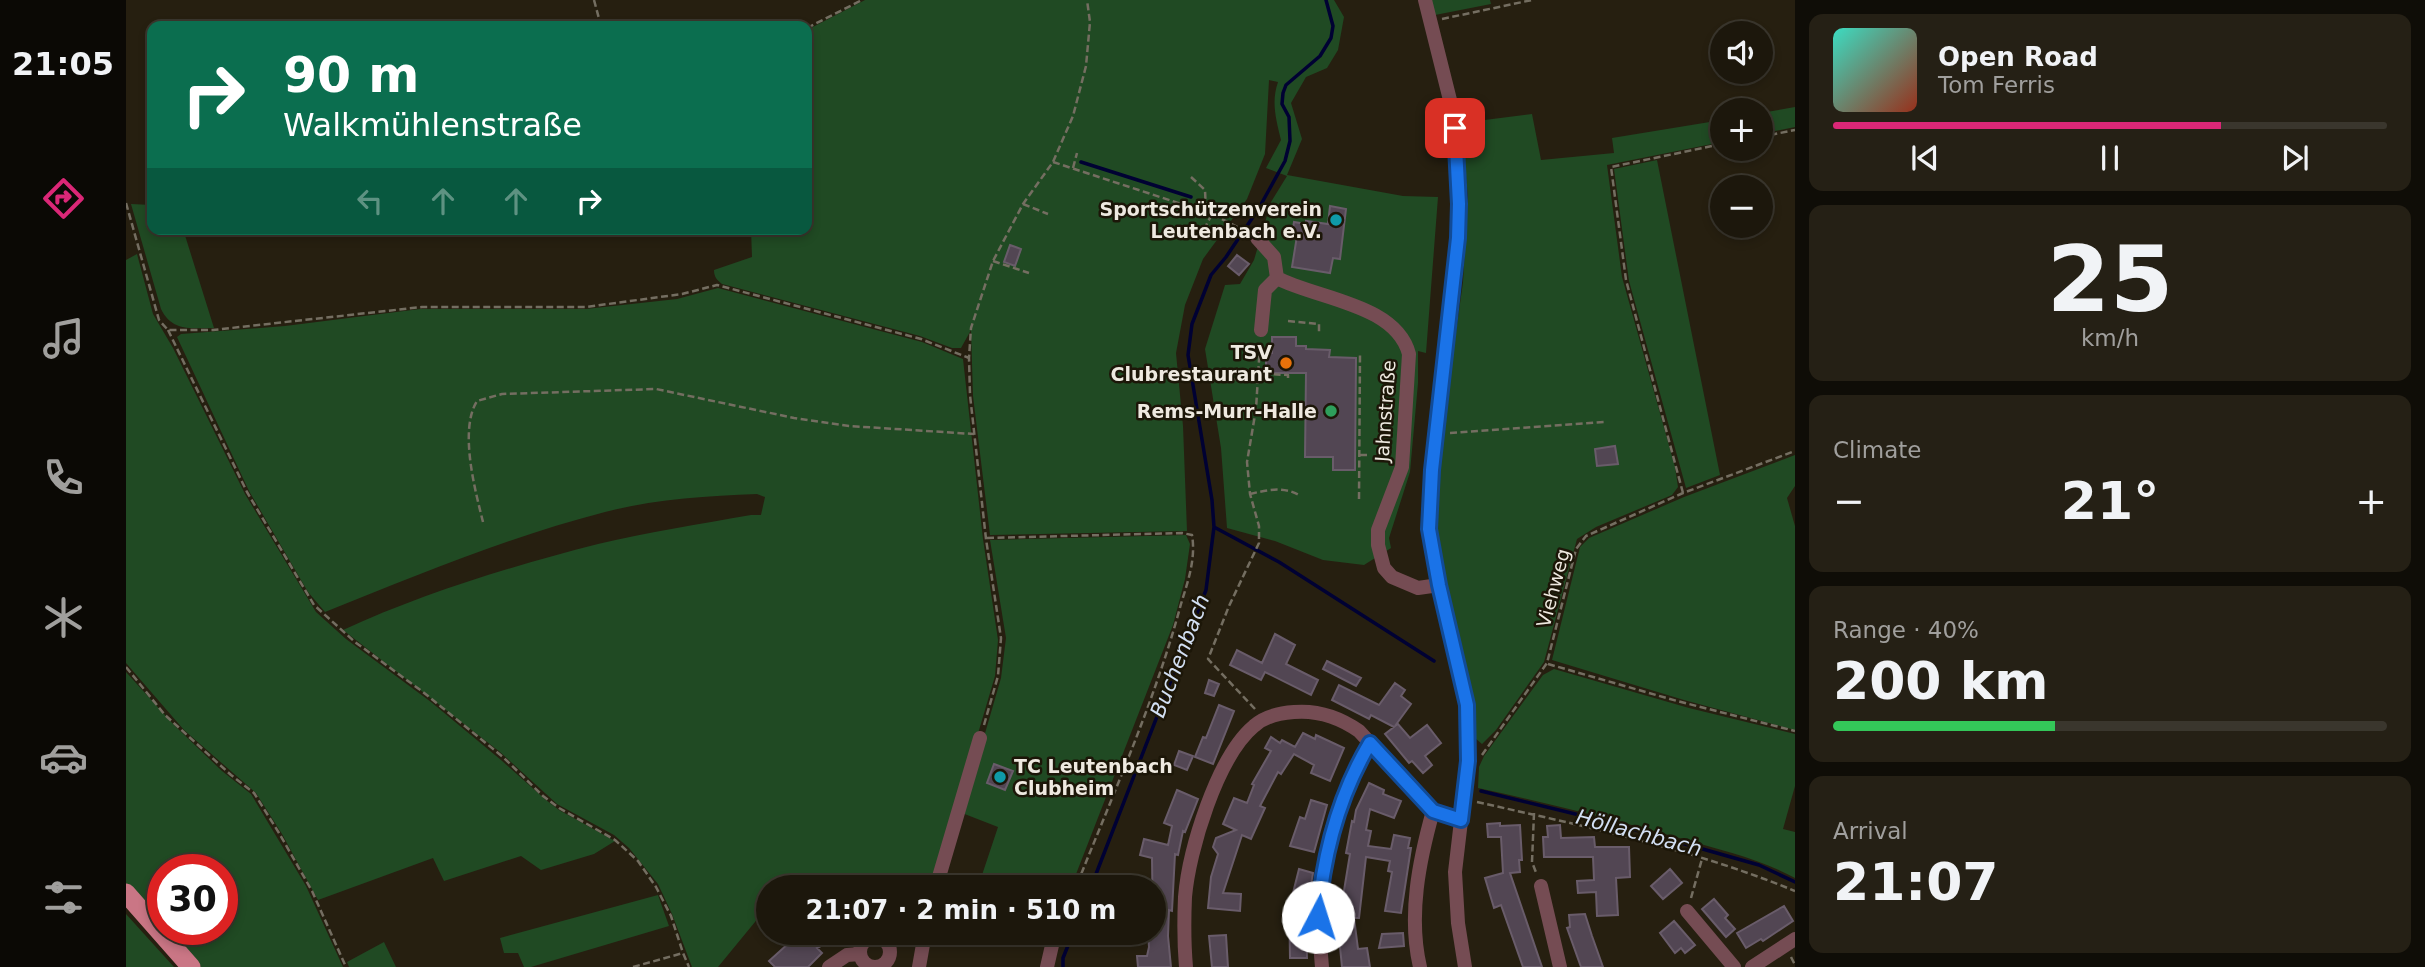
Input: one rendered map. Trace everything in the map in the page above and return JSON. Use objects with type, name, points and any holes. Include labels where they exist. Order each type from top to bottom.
[{"type":"main road","points":[[126,893],[191,967]]},
{"type":"street","points":[[1426,0],[1457,144],[1458,238],[1436,434],[1429,529],[1467,705],[1468,761],[1455,885],[1465,967]]},
{"type":"street","points":[[1257,238],[1273,257],[1277,278],[1265,290],[1261,330]]},
{"type":"street","name":"Jahnstraße","points":[[1277,278],[1294,287],[1352,304],[1381,318],[1406,341],[1409,354],[1402,467],[1378,530],[1378,545],[1381,559],[1392,577],[1418,588],[1439,585]]},
{"type":"street","points":[[1186,967],[1185,897],[1199,828],[1210,798],[1231,756],[1252,727],[1264,718],[1280,713],[1304,712],[1323,714],[1344,721],[1370,743],[1433,811],[1461,820]]},
{"type":"street","points":[[939,875],[980,738]]},
{"type":"street","points":[[1322,967],[1318,917],[1327,848],[1348,784],[1370,743]]},
{"type":"street","points":[[1420,967],[1415,934],[1417,890],[1422,850],[1433,811]]},
{"type":"street","points":[[1541,887],[1560,967]]},
{"type":"street","points":[[1687,911],[1734,967]]},
{"type":"street","points":[[880,939],[889,950],[886,965],[872,967],[864,962],[860,948],[866,940],[880,939]]},
{"type":"street","points":[[1752,967],[1795,939]]},
{"type":"street","points":[[919,967],[923,945]]},
{"type":"street","points":[[1047,967],[1052,945]]},
{"type":"street","points":[[829,967],[847,955],[860,954]]},
{"type":"path","points":[[594,0],[600,21]]},
{"type":"path","points":[[812,25],[862,0]]},
{"type":"path","points":[[980,738],[998,676],[1001,638],[974,434],[968,358],[971,328],[993,261],[1023,204],[1053,162],[1073,116],[1086,66],[1090,22],[1087,0]]},
{"type":"path","points":[[1496,0],[1497,6]]},
{"type":"path","points":[[1432,22],[1532,0]]},
{"type":"path","points":[[1773,134],[1795,130]]},
{"type":"path","points":[[1684,493],[1626,279],[1611,167],[1710,147]]},
{"type":"path","points":[[1073,168],[1077,153]]},
{"type":"path","points":[[1053,162],[1212,214],[1237,226]]},
{"type":"path","points":[[1191,177],[1205,190],[1206,212]]},
{"type":"path","points":[[126,203],[159,320],[168,330],[247,492],[314,605],[324,617],[355,642],[423,692],[503,757],[559,808],[615,840],[638,861],[671,916],[689,967]]},
{"type":"path","points":[[1023,204],[1048,214]]},
{"type":"path","points":[[1199,239],[1212,214]]},
{"type":"path","points":[[993,261],[1029,273]]},
{"type":"path","points":[[168,330],[225,329],[422,307],[586,307],[682,294],[716,285],[921,339],[968,358]]},
{"type":"path","points":[[1288,321],[1319,324],[1319,333]]},
{"type":"path","points":[[1261,330],[1256,409],[1247,462],[1250,494],[1259,526],[1259,543],[1229,606],[1209,659],[1264,718]]},
{"type":"path","points":[[1359,499],[1360,355]]},
{"type":"path","points":[[1360,363],[1366,363]]},
{"type":"path","points":[[1234,380],[1243,373],[1288,375],[1288,381]]},
{"type":"path","points":[[483,522],[470,470],[470,412],[477,401],[502,394],[656,389],[794,418],[849,426],[974,434]]},
{"type":"path","points":[[1360,390],[1367,390]]},
{"type":"path","points":[[1360,422],[1367,422]]},
{"type":"path","points":[[1436,434],[1604,422]]},
{"type":"path","name":"Viehweg","points":[[1468,761],[1482,754],[1547,663],[1578,544],[1591,533],[1684,493],[1795,451]]},
{"type":"path","points":[[1360,455],[1369,455]]},
{"type":"path","points":[[1250,494],[1270,489],[1289,490],[1299,495]]},
{"type":"path","points":[[986,538],[1182,533],[1192,535],[1194,548],[1191,568],[1174,630],[1152,695],[1081,875]]},
{"type":"path","points":[[1547,663],[1677,701],[1795,731]]},
{"type":"path","points":[[126,667],[165,715],[254,793],[312,891],[346,967]]},
{"type":"path","points":[[1464,799],[1608,831],[1703,859],[1795,891]]},
{"type":"path","points":[[1534,813],[1531,862],[1541,887]]},
{"type":"path","points":[[1687,911],[1703,859]]},
{"type":"path","points":[[633,967],[684,953]]},
{"type":"green space","points":[[865,0],[1334,0],[1344,17],[1338,50],[1327,68],[1306,77],[1291,103],[1302,139],[1287,175],[1403,196],[1438,197],[1426,353],[1418,351],[1418,383],[1410,472],[1389,538],[1391,548],[1364,565],[1323,560],[1275,541],[1227,528],[1221,448],[1205,349],[1225,285],[1240,284],[1254,260],[1271,202],[1287,176],[1266,168],[1281,140],[1275,104],[1278,82],[1269,80],[1265,154],[1247,199],[1203,259],[1185,305],[1176,353],[1183,426],[1187,531],[990,535],[973,396],[971,330],[961,348],[952,348],[920,336],[722,284],[715,276],[714,270],[752,257],[751,235],[812,235],[812,27]]},
{"type":"green space","points":[[1431,0],[1490,0],[1491,4],[1435,15]]},
{"type":"green space","points":[[1795,107],[1795,127],[1773,132],[1773,111]]},
{"type":"green space","points":[[1532,114],[1541,160],[1614,153],[1612,138],[1710,122],[1710,144],[1607,165],[1622,277],[1675,467],[1678,487],[1672,495],[1596,527],[1577,539],[1544,662],[1496,730],[1482,744],[1475,738],[1471,701],[1442,570],[1436,527],[1436,499],[1446,404],[1463,282],[1468,197],[1461,123]]},
{"type":"green space","points":[[1657,160],[1720,475],[1686,488],[1629,281],[1614,169]]},
{"type":"green space","points":[[131,204],[147,205],[147,235],[185,235],[214,328],[177,325],[171,322],[161,309]]},
{"type":"green space","points":[[137,254],[153,314],[173,348],[245,494],[316,612],[346,639],[431,702],[559,810],[615,841],[594,854],[541,870],[521,856],[444,881],[433,858],[318,900],[256,793],[184,730],[126,663],[126,260]]},
{"type":"green space","points":[[718,288],[922,342],[963,359],[983,539],[998,640],[995,676],[936,875],[756,875],[756,921],[718,967],[692,967],[658,884],[629,848],[614,835],[557,804],[500,752],[343,630],[437,592],[566,552],[655,532],[761,515],[765,497],[757,494],[680,499],[605,512],[498,545],[325,612],[308,592],[249,491],[177,337],[181,334],[285,326],[420,309],[586,309],[677,299]]},
{"type":"green space","points":[[1795,455],[1795,486],[1787,498],[1795,526],[1795,730],[1552,660],[1580,547],[1589,538],[1684,497]]},
{"type":"green space","points":[[1186,535],[1190,544],[1185,579],[1173,625],[1076,875],[982,875],[998,827],[962,813],[1001,678],[1006,638],[990,540]]},
{"type":"green space","points":[[1554,669],[1689,708],[1795,734],[1795,786],[1783,829],[1795,832],[1795,878],[1754,860],[1712,847],[1478,788],[1479,767],[1484,756],[1543,675]]},
{"type":"green space","points":[[126,672],[174,725],[222,771],[251,794],[306,886],[343,967],[199,967],[181,945],[238,945],[238,854],[147,854],[147,906],[126,883]]},
{"type":"green space","points":[[658,895],[669,926],[531,967],[524,967],[518,953],[504,953],[500,938]]},
{"type":"green space","points":[[126,914],[147,937],[147,945],[154,945],[174,967],[126,967]]},
{"type":"green space","points":[[384,942],[396,967],[349,967],[347,962]]},
{"type":"building","points":[[1330,206],[1346,209],[1340,259],[1333,258],[1330,273],[1292,267],[1297,236],[1292,235],[1294,222],[1328,224]]},
{"type":"building","points":[[1010,245],[1021,249],[1015,266],[1004,262]]},
{"type":"building","points":[[1237,255],[1249,264],[1239,275],[1228,266]]},
{"type":"building","name":"Rems-Murr-Halle","points":[[1272,337],[1296,337],[1296,346],[1330,350],[1329,357],[1356,358],[1355,470],[1333,470],[1333,457],[1305,457],[1306,373],[1266,373],[1266,353],[1272,353]]},
{"type":"building","points":[[1615,446],[1618,464],[1597,466],[1595,449]]},
{"type":"building","points":[[1275,634],[1295,645],[1286,664],[1318,680],[1311,695],[1265,672],[1261,680],[1230,665],[1237,650],[1262,663]]},
{"type":"building","points":[[1327,661],[1361,678],[1356,686],[1323,669]]},
{"type":"building","points":[[1209,680],[1219,684],[1214,696],[1205,693]]},
{"type":"building","points":[[1395,683],[1405,690],[1401,696],[1411,704],[1395,726],[1398,724],[1410,738],[1427,725],[1441,743],[1425,756],[1432,765],[1423,773],[1412,761],[1409,763],[1385,734],[1394,727],[1371,715],[1369,719],[1332,700],[1339,685],[1379,705]]},
{"type":"building","points":[[1219,705],[1234,711],[1213,764],[1195,757]]},
{"type":"building","points":[[1303,733],[1315,739],[1316,735],[1344,748],[1330,781],[1311,773],[1314,765],[1294,754],[1281,774],[1278,772],[1260,806],[1265,808],[1251,839],[1242,835],[1223,893],[1241,894],[1240,911],[1208,908],[1211,877],[1218,854],[1213,847],[1216,838],[1236,830],[1223,824],[1234,798],[1247,803],[1254,785],[1252,784],[1271,751],[1265,748],[1271,737],[1295,747]]},
{"type":"building","points":[[1179,751],[1193,756],[1187,770],[1174,765]]},
{"type":"building","name":"TC Leutenbach Clubheim","points":[[994,764],[1013,771],[1005,790],[987,783]]},
{"type":"building","points":[[1369,783],[1384,790],[1383,794],[1401,801],[1394,818],[1370,809],[1366,830],[1371,831],[1368,846],[1391,849],[1394,835],[1410,838],[1408,848],[1411,848],[1401,913],[1385,911],[1392,872],[1388,871],[1390,861],[1366,857],[1359,918],[1354,918],[1358,949],[1367,948],[1370,967],[1342,967],[1338,927],[1350,854],[1346,853],[1352,821],[1354,822],[1356,810]]},
{"type":"building","points":[[1177,790],[1198,799],[1185,832],[1183,831],[1178,855],[1175,854],[1168,936],[1171,967],[1138,967],[1137,956],[1147,956],[1149,945],[1166,945],[1166,875],[1152,875],[1152,858],[1140,855],[1144,839],[1168,845],[1172,826],[1164,823]]},
{"type":"building","points":[[1311,800],[1327,805],[1314,852],[1290,846],[1300,817],[1305,819]]},
{"type":"building","points":[[1500,823],[1500,826],[1520,825],[1520,872],[1510,873],[1542,967],[1523,967],[1501,905],[1494,908],[1485,878],[1503,873],[1501,837],[1488,837],[1487,824]]},
{"type":"building","points":[[1560,825],[1561,838],[1594,837],[1595,847],[1629,847],[1630,877],[1616,878],[1618,915],[1597,916],[1596,892],[1578,893],[1577,881],[1594,880],[1593,857],[1544,857],[1543,837],[1548,837],[1547,826]]},
{"type":"building","points":[[1299,869],[1313,873],[1306,914],[1307,958],[1290,958],[1289,900],[1291,901]]},
{"type":"building","points":[[1670,869],[1682,883],[1663,899],[1651,886]]},
{"type":"building","points":[[1714,899],[1728,915],[1725,918],[1735,929],[1726,937],[1702,909]]},
{"type":"building","points":[[1784,906],[1793,921],[1763,941],[1761,939],[1746,948],[1737,933]]},
{"type":"building","points":[[1585,914],[1603,967],[1581,967],[1567,928],[1570,927],[1569,915]]},
{"type":"building","points":[[1674,921],[1695,945],[1685,953],[1681,948],[1675,953],[1660,933]]},
{"type":"building","points":[[1403,933],[1404,946],[1379,948],[1382,934]]},
{"type":"building","points":[[1226,935],[1228,967],[1212,967],[1209,936]]},
{"type":"building","points":[[787,945],[823,945],[817,948],[822,953],[808,967],[775,967],[769,961]]},
{"type":"waterway","name":"Buchenbach","points":[[1096,875],[1206,590],[1214,527],[1188,355],[1192,324],[1211,275],[1259,208],[1285,161],[1290,141],[1289,117],[1282,104],[1283,93],[1286,85],[1320,56],[1331,38],[1333,26],[1326,0]]},
{"type":"waterway","points":[[1081,162],[1191,197]]},
{"type":"waterway","name":"Höllachbach","points":[[1214,527],[1279,562],[1434,661]]},
{"type":"waterway","name":"Höllachbach","points":[[1481,791],[1604,821],[1759,865],[1795,882]]},
{"type":"waterway","name":"Buchenbach","points":[[1063,967],[1068,945]]},
{"type":"place","name":"Sportschützenverein Leutenbach e.V.","points":[[1336,220]]},
{"type":"place","name":"TSV Clubrestaurant","points":[[1286,363]]},
{"type":"place","name":"Rems-Murr-Halle","points":[[1331,411]]},
{"type":"place","name":"TC Leutenbach Clubheim","points":[[1000,777]]},
{"type":"route","points":[[1318,917],[1327,848],[1339,807],[1352,773],[1370,743],[1433,811],[1461,820],[1468,761],[1467,705],[1429,529],[1432,470],[1458,238],[1455,128]]}]
